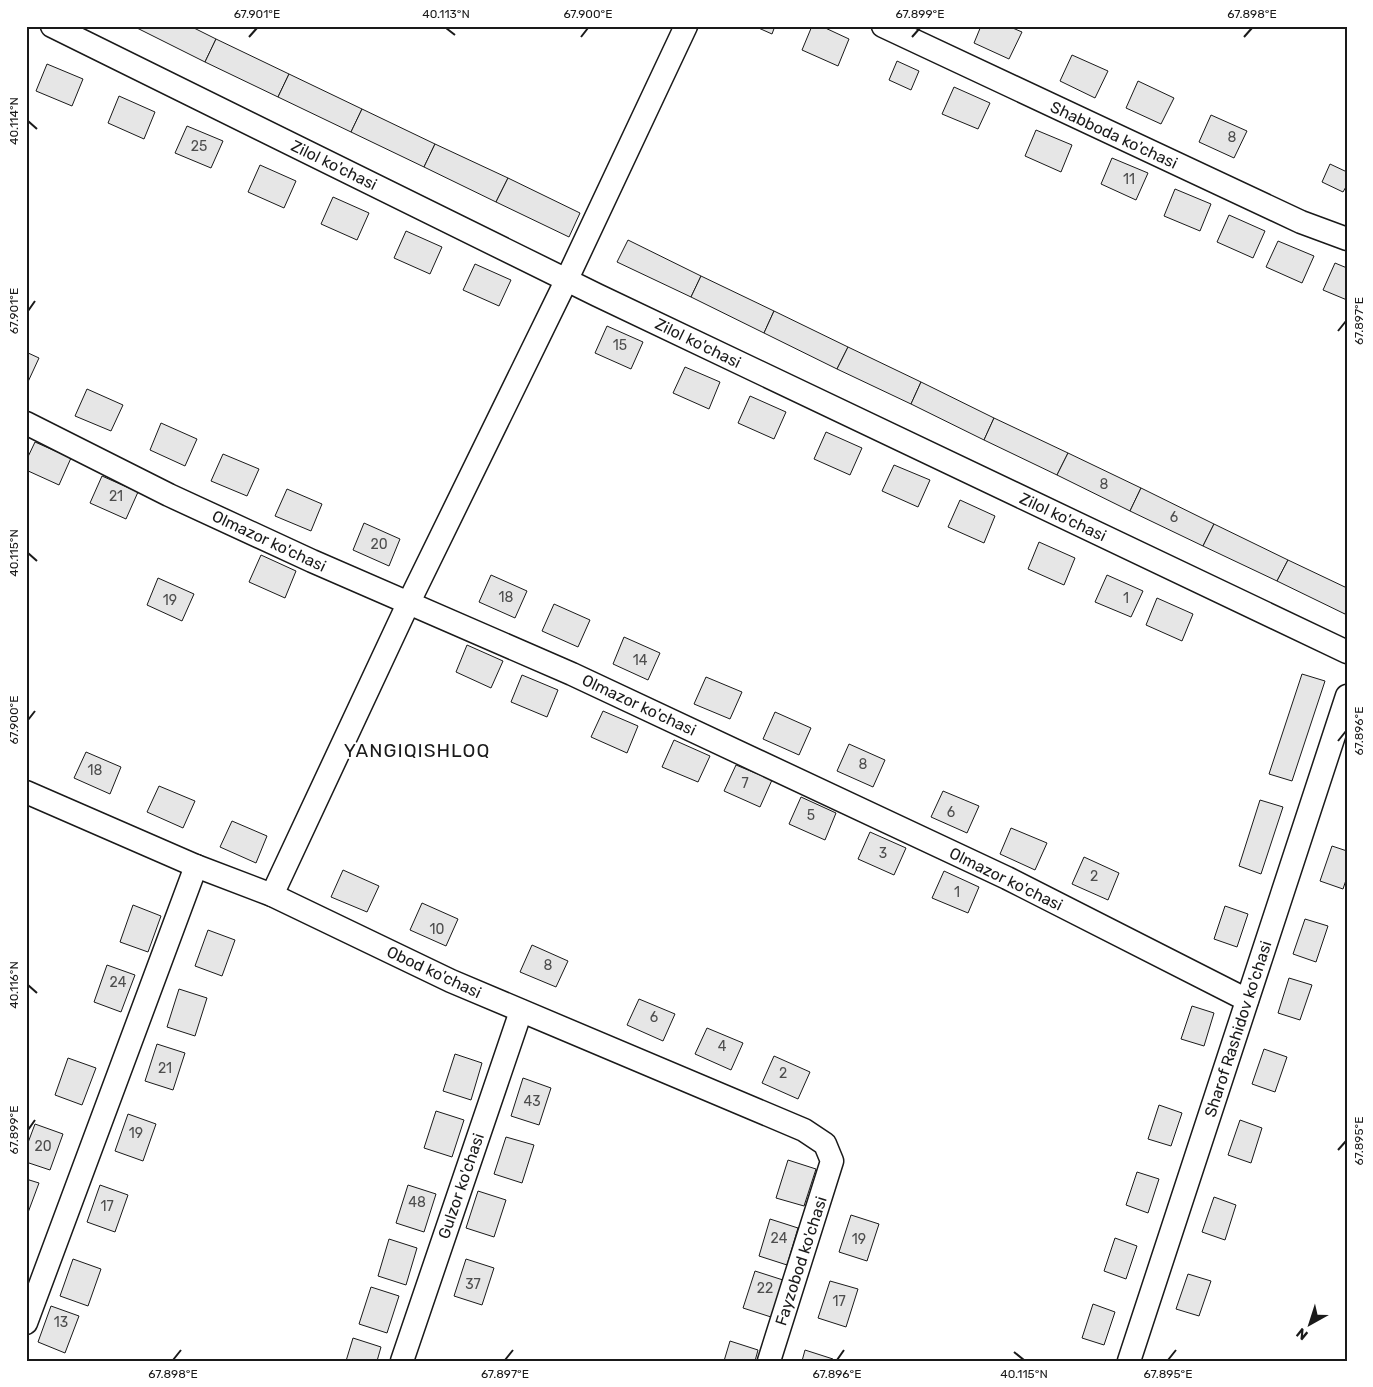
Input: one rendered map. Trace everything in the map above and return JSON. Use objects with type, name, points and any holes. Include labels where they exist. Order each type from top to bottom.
[{"type":"street","name":"Zilol ko'chasi","points":[[52,26],[567,279],[1347,652]]},
{"type":"street","points":[[272,896],[408,604],[567,279],[686,26]]},
{"type":"street","name":"Shabboda ko'chasi","points":[[882,26],[1301,222],[1347,240]]},
{"type":"street","name":"Olmazor ko'chasi","points":[[26,423],[169,495],[408,604],[572,674],[1007,878],[1247,1000]]},
{"type":"street","name":"Sharof Rashidov ko'chasi","points":[[1129,1361],[1347,696]]},
{"type":"street","name":"Obod ko'chasi","points":[[26,792],[196,866],[272,896],[450,981],[804,1130],[824,1144],[832,1162]]},
{"type":"street","points":[[26,1323],[196,866]]},
{"type":"street","name":"Gulzor ko'chasi","points":[[402,1361],[521,1011]]},
{"type":"street","name":"Fayzobod ko'chasi","points":[[769,1361],[832,1162]]},
{"type":"building","points":[[133,26],[190,26],[216,39],[205,62]]},
{"type":"building","points":[[754,26],[775,26],[772,34]]},
{"type":"building","points":[[812,26],[821,26],[849,39],[838,66],[802,50]]},
{"type":"building","points":[[981,26],[1008,26],[1022,32],[1009,59],[974,43]]},
{"type":"building","points":[[216,39],[289,74],[278,97],[205,62]]},
{"type":"building","points":[[1072,55],[1108,71],[1095,98],[1060,81]]},
{"type":"building","points":[[897,61],[919,71],[911,90],[889,80]]},
{"type":"building","points":[[47,64],[83,79],[72,106],[36,91]]},
{"type":"building","points":[[289,74],[362,109],[351,132],[278,97]]},
{"type":"building","points":[[1138,81],[1174,98],[1161,124],[1126,108]]},
{"type":"building","points":[[954,87],[990,103],[978,129],[942,114]]},
{"type":"building","points":[[119,96],[155,112],[144,139],[108,123]]},
{"type":"building","points":[[362,109],[435,144],[424,167],[351,132]]},
{"type":"building","points":[[1211,115],[1247,131],[1234,158],[1199,142]]},
{"type":"building","points":[[187,126],[223,141],[211,168],[175,153]]},
{"type":"building","points":[[1036,130],[1072,145],[1061,172],[1025,156]]},
{"type":"building","points":[[435,144],[508,178],[496,202],[424,167]]},
{"type":"building","points":[[1112,158],[1148,173],[1136,200],[1101,184]]},
{"type":"building","points":[[1330,164],[1347,172],[1347,185],[1343,192],[1322,182]]},
{"type":"building","points":[[260,165],[296,181],[284,208],[248,192]]},
{"type":"building","points":[[508,178],[580,213],[569,237],[496,202]]},
{"type":"building","points":[[1175,189],[1211,204],[1200,231],[1164,216]]},
{"type":"building","points":[[333,197],[369,213],[357,240],[321,224]]},
{"type":"building","points":[[1229,215],[1265,231],[1253,258],[1217,242]]},
{"type":"building","points":[[406,231],[442,247],[430,274],[394,258]]},
{"type":"building","points":[[628,240],[701,276],[691,297],[617,262]]},
{"type":"building","points":[[1278,241],[1314,256],[1302,283],[1266,267]]},
{"type":"building","points":[[1335,263],[1347,268],[1347,300],[1323,290]]},
{"type":"building","points":[[475,264],[511,280],[499,306],[463,290]]},
{"type":"building","points":[[701,276],[774,311],[764,333],[691,297]]},
{"type":"building","points":[[774,311],[848,347],[837,369],[764,333]]},
{"type":"building","points":[[607,326],[643,342],[631,369],[595,353]]},
{"type":"building","points":[[848,347],[921,382],[911,404],[837,369]]},
{"type":"building","points":[[26,352],[39,358],[27,384],[26,384]]},
{"type":"building","points":[[685,367],[720,382],[709,409],[673,393]]},
{"type":"building","points":[[921,382],[994,418],[984,440],[911,404]]},
{"type":"building","points":[[87,389],[123,405],[111,431],[75,416]]},
{"type":"building","points":[[750,396],[786,412],[774,439],[738,423]]},
{"type":"building","points":[[994,418],[1068,453],[1057,475],[984,440]]},
{"type":"building","points":[[161,423],[197,439],[185,466],[150,450]]},
{"type":"building","points":[[826,432],[862,448],[850,475],[814,459]]},
{"type":"building","points":[[35,442],[71,458],[59,485],[26,470],[26,461]]},
{"type":"building","points":[[1068,453],[1141,488],[1130,511],[1057,475]]},
{"type":"building","points":[[223,454],[259,469],[247,496],[211,481]]},
{"type":"building","points":[[894,465],[930,480],[918,507],[882,491]]},
{"type":"building","points":[[102,476],[138,492],[126,519],[90,503]]},
{"type":"building","points":[[1141,488],[1214,524],[1203,546],[1130,511]]},
{"type":"building","points":[[287,489],[322,504],[311,531],[275,516]]},
{"type":"building","points":[[960,500],[995,516],[984,543],[948,527]]},
{"type":"building","points":[[364,523],[400,539],[389,566],[353,550]]},
{"type":"building","points":[[1214,524],[1288,560],[1277,581],[1203,546]]},
{"type":"building","points":[[1039,542],[1075,558],[1064,585],[1028,569]]},
{"type":"building","points":[[261,555],[296,571],[285,598],[249,582]]},
{"type":"building","points":[[1288,560],[1347,588],[1347,615],[1277,581]]},
{"type":"building","points":[[491,575],[527,591],[515,618],[479,602]]},
{"type":"building","points":[[1107,575],[1143,591],[1131,617],[1095,602]]},
{"type":"building","points":[[158,578],[194,594],[182,621],[147,605]]},
{"type":"building","points":[[1157,598],[1193,614],[1182,641],[1146,625]]},
{"type":"building","points":[[554,604],[590,620],[578,647],[542,631]]},
{"type":"building","points":[[624,637],[660,653],[648,680],[613,664]]},
{"type":"building","points":[[467,645],[503,661],[491,688],[456,672]]},
{"type":"building","points":[[1302,674],[1325,681],[1292,781],[1269,774]]},
{"type":"building","points":[[522,675],[558,690],[547,717],[511,702]]},
{"type":"building","points":[[706,677],[742,692],[730,719],[694,704]]},
{"type":"building","points":[[603,711],[638,726],[627,753],[591,737]]},
{"type":"building","points":[[775,712],[811,728],[799,755],[763,739]]},
{"type":"building","points":[[674,740],[710,756],[698,782],[662,767]]},
{"type":"building","points":[[849,744],[885,760],[873,787],[837,771]]},
{"type":"building","points":[[86,752],[121,767],[110,794],[74,778]]},
{"type":"building","points":[[736,765],[772,780],[760,807],[724,791]]},
{"type":"building","points":[[159,786],[195,801],[183,828],[147,812]]},
{"type":"building","points":[[943,791],[979,806],[967,833],[931,817]]},
{"type":"building","points":[[801,797],[836,813],[825,840],[789,824]]},
{"type":"building","points":[[1260,800],[1283,807],[1261,874],[1239,866]]},
{"type":"building","points":[[232,821],[267,836],[256,863],[220,847]]},
{"type":"building","points":[[1011,828],[1047,843],[1035,870],[1000,854]]},
{"type":"building","points":[[870,832],[906,848],[894,875],[858,859]]},
{"type":"building","points":[[1332,846],[1347,851],[1347,877],[1343,889],[1320,881]]},
{"type":"building","points":[[1084,857],[1119,873],[1108,900],[1072,884]]},
{"type":"building","points":[[343,870],[379,886],[367,912],[331,897]]},
{"type":"building","points":[[944,871],[979,887],[968,913],[932,898]]},
{"type":"building","points":[[422,903],[458,919],[446,946],[410,930]]},
{"type":"building","points":[[133,905],[161,916],[148,952],[120,942]]},
{"type":"building","points":[[1225,906],[1248,914],[1237,947],[1214,939]]},
{"type":"building","points":[[1305,919],[1328,926],[1316,962],[1293,954]]},
{"type":"building","points":[[208,930],[235,940],[222,976],[195,966]]},
{"type":"building","points":[[532,945],[568,961],[556,987],[520,972]]},
{"type":"building","points":[[107,965],[135,975],[121,1012],[94,1002]]},
{"type":"building","points":[[1289,978],[1312,985],[1300,1020],[1278,1013]]},
{"type":"building","points":[[179,989],[207,998],[195,1036],[167,1027]]},
{"type":"building","points":[[639,999],[675,1014],[663,1041],[627,1025]]},
{"type":"building","points":[[1192,1006],[1214,1013],[1204,1046],[1181,1039]]},
{"type":"building","points":[[707,1028],[743,1043],[731,1070],[695,1054]]},
{"type":"building","points":[[157,1044],[185,1053],[173,1090],[145,1081]]},
{"type":"building","points":[[1264,1049],[1287,1057],[1275,1092],[1252,1084]]},
{"type":"building","points":[[455,1054],[482,1063],[471,1100],[443,1091]]},
{"type":"building","points":[[774,1056],[810,1072],[798,1099],[762,1083]]},
{"type":"building","points":[[68,1058],[96,1068],[82,1105],[55,1095]]},
{"type":"building","points":[[523,1078],[551,1088],[539,1125],[511,1116]]},
{"type":"building","points":[[1159,1105],[1182,1113],[1171,1146],[1148,1139]]},
{"type":"building","points":[[436,1111],[464,1120],[452,1157],[424,1148]]},
{"type":"building","points":[[128,1114],[156,1124],[143,1161],[115,1151]]},
{"type":"building","points":[[1240,1120],[1262,1128],[1251,1163],[1228,1155]]},
{"type":"building","points":[[35,1124],[63,1134],[50,1170],[26,1162],[26,1148]]},
{"type":"building","points":[[506,1137],[534,1145],[522,1183],[494,1174]]},
{"type":"building","points":[[788,1160],[816,1169],[804,1206],[776,1198]]},
{"type":"building","points":[[1137,1172],[1159,1179],[1148,1213],[1126,1205]]},
{"type":"building","points":[[26,1179],[39,1183],[26,1218]]},
{"type":"building","points":[[100,1185],[128,1195],[115,1232],[87,1222]]},
{"type":"building","points":[[408,1185],[436,1194],[424,1232],[396,1223]]},
{"type":"building","points":[[478,1191],[506,1200],[494,1237],[466,1228]]},
{"type":"building","points":[[1214,1197],[1236,1205],[1225,1240],[1202,1232]]},
{"type":"building","points":[[851,1215],[879,1224],[867,1261],[839,1252]]},
{"type":"building","points":[[770,1219],[798,1228],[787,1265],[759,1256]]},
{"type":"building","points":[[1115,1238],[1137,1246],[1126,1279],[1104,1271]]},
{"type":"building","points":[[389,1239],[417,1248],[406,1285],[378,1276]]},
{"type":"building","points":[[73,1259],[101,1269],[88,1306],[60,1296]]},
{"type":"building","points":[[466,1259],[494,1268],[482,1305],[454,1296]]},
{"type":"building","points":[[755,1271],[783,1280],[771,1317],[743,1308]]},
{"type":"building","points":[[1188,1274],[1211,1281],[1199,1316],[1176,1309]]},
{"type":"building","points":[[830,1281],[858,1289],[846,1327],[818,1318]]},
{"type":"building","points":[[371,1287],[399,1296],[387,1333],[359,1324]]},
{"type":"building","points":[[1093,1304],[1115,1312],[1104,1345],[1082,1338]]},
{"type":"building","points":[[51,1306],[79,1316],[65,1353],[38,1342]]},
{"type":"building","points":[[353,1338],[381,1347],[377,1361],[346,1361]]},
{"type":"building","points":[[730,1341],[758,1350],[755,1361],[724,1361]]},
{"type":"building","points":[[805,1350],[833,1359],[833,1361],[802,1361]]},
{"type":"district","name":"YANGIQISHLOQ","points":[[417,750]]}]
